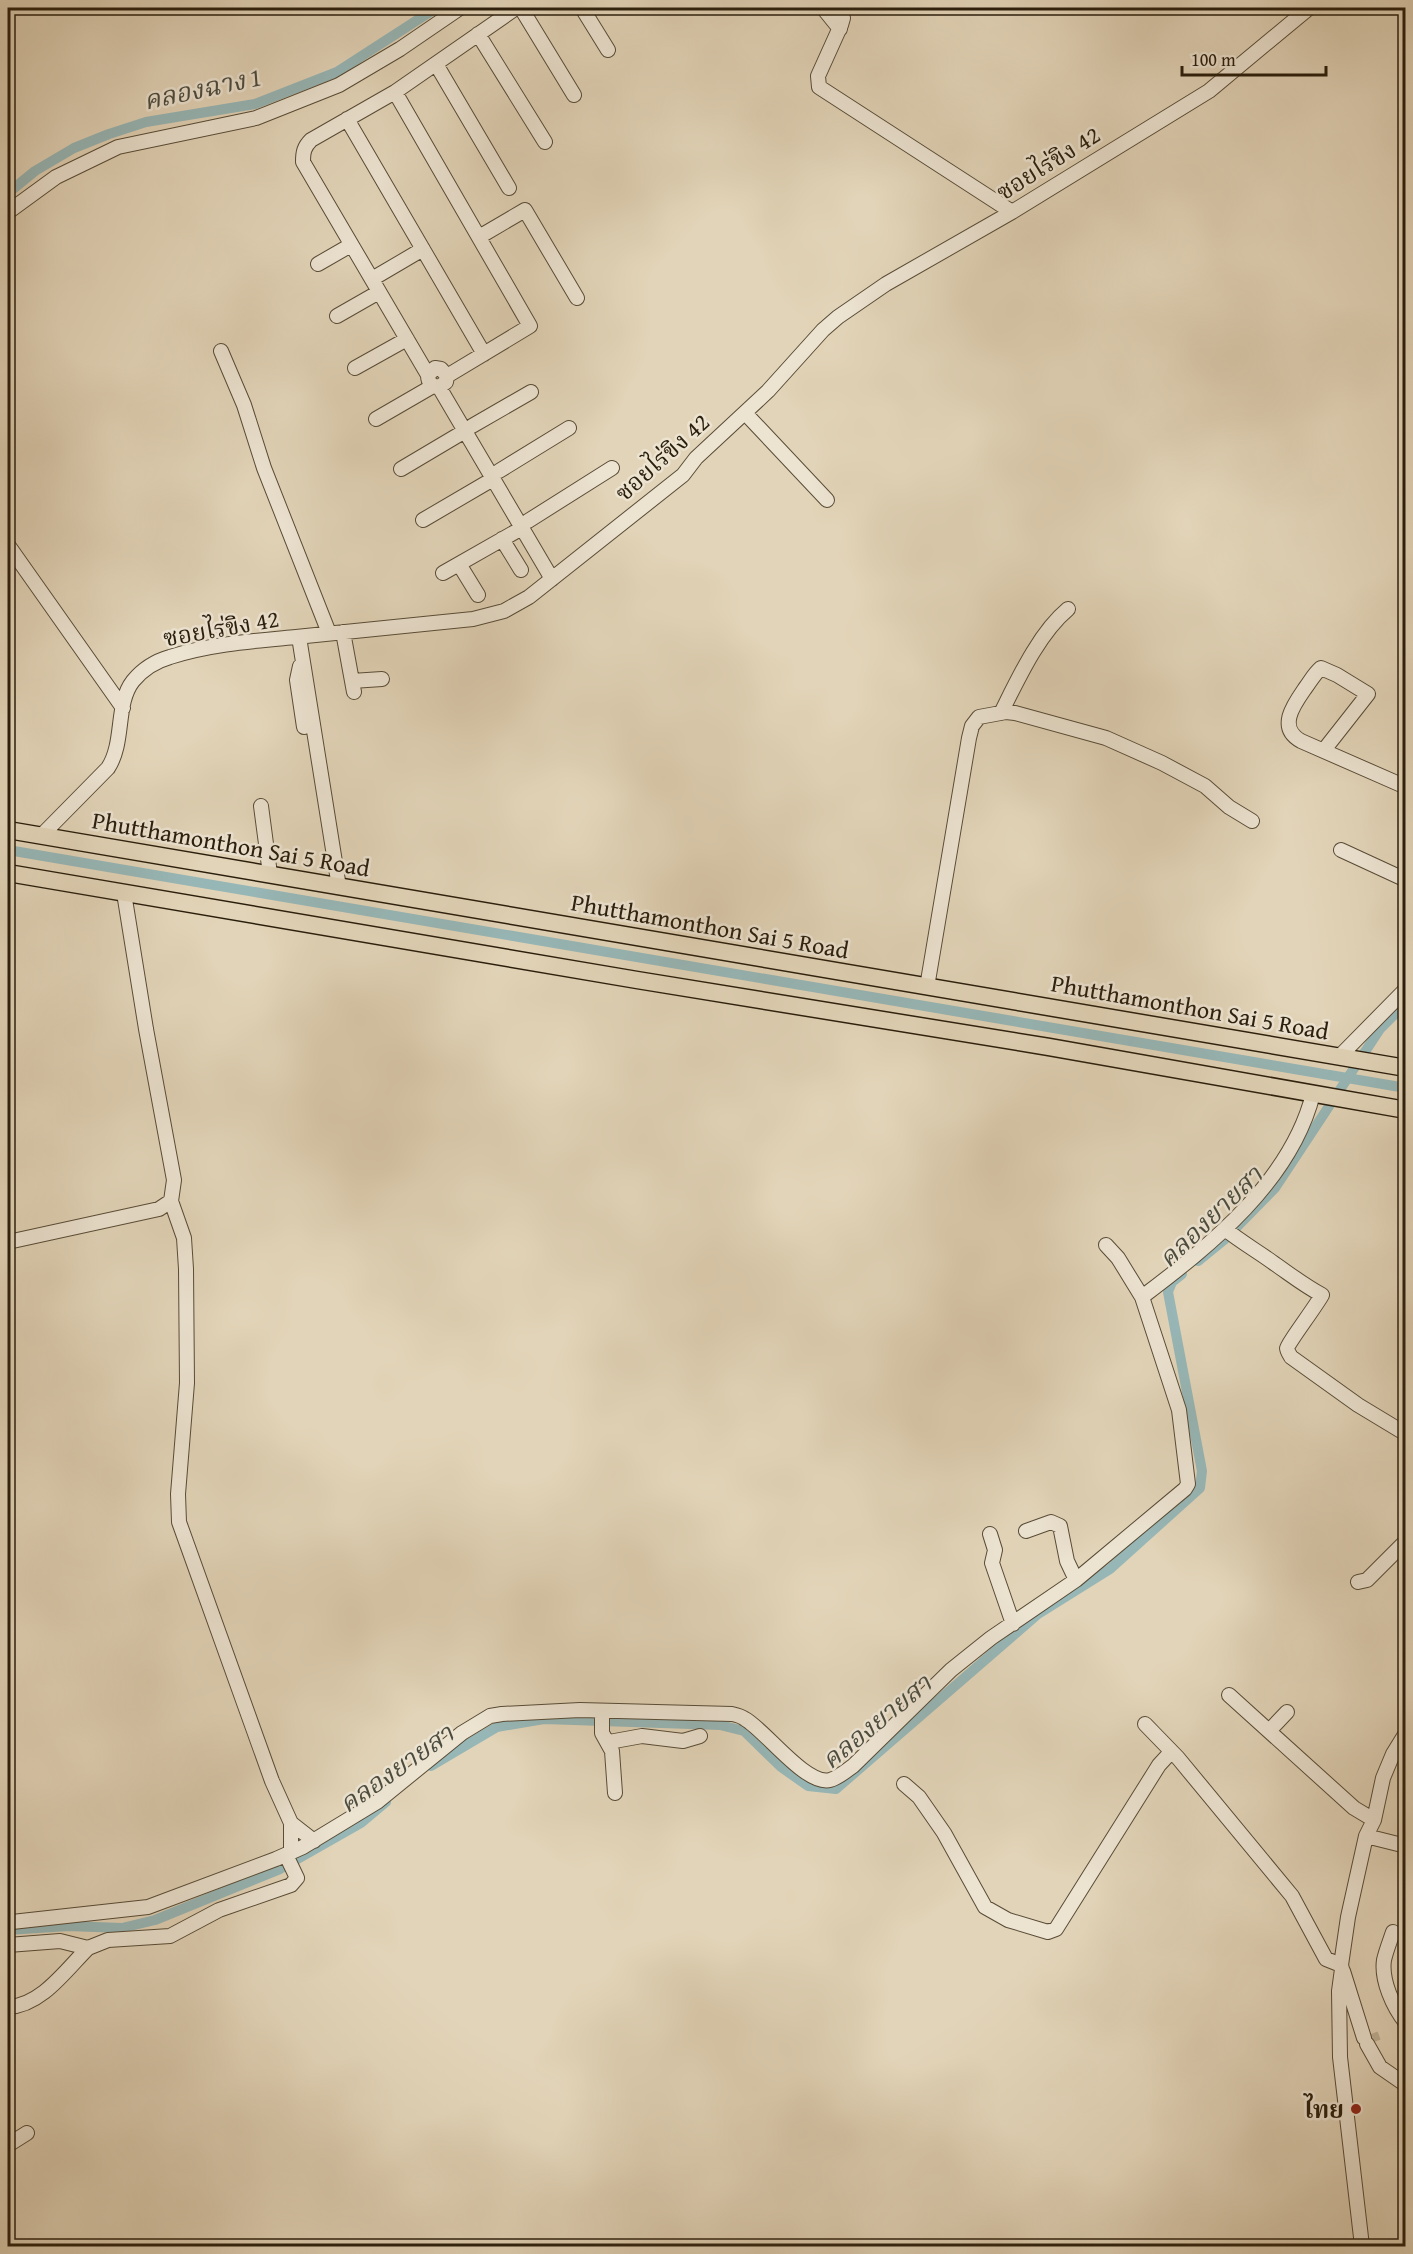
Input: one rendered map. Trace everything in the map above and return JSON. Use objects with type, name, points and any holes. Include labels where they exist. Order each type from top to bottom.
[{"type":"main road","name":"Phutthamonthon Sai 5 Road","points":[[8,830],[1406,1068]]},
{"type":"main road","points":[[8,873],[637,980],[1026,1043],[1406,1110]]},
{"type":"street","points":[[8,212],[56,177],[118,147],[256,118],[339,86],[400,49],[460,8]]},
{"type":"street","points":[[516,8],[395,92],[311,140],[305,146],[303,162],[407,339],[438,381],[468,429],[555,576]]},
{"type":"street","points":[[521,8],[574,96]]},
{"type":"street","points":[[582,8],[608,50]]},
{"type":"street","points":[[823,8],[840,29]]},
{"type":"street","points":[[839,8],[843,18],[818,76],[819,87],[1012,212]]},
{"type":"street","name":"ซอยไร่ขิง 42","points":[[41,836],[108,768],[114,759],[120,738],[123,708],[131,683],[140,673],[168,657],[215,647],[336,632],[473,619],[492,615],[516,605],[683,475],[696,458],[768,391],[822,330],[838,317],[886,284],[1012,212],[1209,91],[1309,8]]},
{"type":"street","points":[[478,34],[545,142]]},
{"type":"street","points":[[436,64],[509,188]]},
{"type":"street","points":[[376,419],[530,326],[395,92]]},
{"type":"street","points":[[347,119],[484,354]]},
{"type":"street","points":[[478,237],[525,210],[577,298]]},
{"type":"street","points":[[318,264],[351,244]]},
{"type":"street","points":[[372,279],[423,249]]},
{"type":"street","points":[[337,316],[379,292]]},
{"type":"street","points":[[356,368],[407,339]]},
{"type":"street","points":[[221,351],[244,405],[264,468],[336,632],[353,687],[382,679]]},
{"type":"street","points":[[401,469],[531,392]]},
{"type":"street","points":[[745,413],[827,500]]},
{"type":"street","points":[[423,520],[569,428]]},
{"type":"street","points":[[443,573],[525,525],[612,468]]},
{"type":"street","points":[[502,539],[521,570]]},
{"type":"street","points":[[8,546],[123,708]]},
{"type":"street","points":[[459,564],[478,595]]},
{"type":"street","points":[[1001,713],[1020,675],[1045,636],[1068,609]]},
{"type":"street","points":[[299,637],[303,659],[297,672],[297,689],[335,886]]},
{"type":"street","points":[[1324,750],[1368,694],[1321,668],[1293,706],[1288,723],[1290,730],[1296,738],[1406,788]]},
{"type":"street","points":[[927,987],[969,738],[972,726],[979,717],[1015,713],[1106,738],[1197,781],[1215,792],[1229,807],[1252,821]]},
{"type":"street","points":[[261,806],[270,874]]},
{"type":"street","points":[[1341,850],[1406,880]]},
{"type":"street","points":[[8,1242],[159,1209],[171,1200],[174,1192],[174,1180],[124,893]]},
{"type":"street","points":[[1341,1057],[1406,989]]},
{"type":"street","points":[[1142,1297],[1229,1233],[1281,1163],[1302,1128],[1315,1094]]},
{"type":"street","points":[[171,1200],[184,1238],[186,1269],[187,1383],[178,1494],[179,1522],[272,1781],[291,1823],[314,1841]]},
{"type":"street","points":[[1229,1233],[1278,1265],[1300,1284],[1322,1295],[1310,1316],[1289,1343],[1287,1351],[1291,1357],[1358,1405],[1406,1434]]},
{"type":"street","points":[[604,1726],[732,1714],[741,1716],[753,1724],[779,1751],[812,1776],[818,1780],[831,1780],[853,1766],[951,1670],[991,1638],[1076,1580],[1185,1489],[1188,1484],[1179,1410],[1142,1297],[1118,1258],[1106,1245]]},
{"type":"street","points":[[1026,1531],[1051,1522],[1060,1526],[1067,1561],[1076,1580]]},
{"type":"street","points":[[990,1534],[994,1550],[992,1563],[1013,1624]]},
{"type":"street","points":[[1358,1582],[1367,1580],[1406,1541]]},
{"type":"street","points":[[1229,1695],[1354,1808],[1374,1820]]},
{"type":"street","points":[[12,1922],[148,1907],[289,1856],[377,1802],[462,1733],[490,1716],[580,1710],[604,1726],[642,1736],[683,1741],[700,1736]]},
{"type":"street","points":[[1269,1731],[1287,1712]]},
{"type":"street","points":[[1145,1724],[1292,1896],[1326,1959],[1341,1967],[1353,2001],[1356,2018],[1382,2058],[1406,2085]]},
{"type":"street","points":[[604,1726],[612,1751],[615,1793]]},
{"type":"street","points":[[1362,2247],[1340,2057],[1341,1967],[1348,1917],[1366,1836],[1374,1820],[1383,1778],[1393,1754],[1406,1733]]},
{"type":"street","points":[[904,1784],[919,1797],[944,1833],[985,1907],[1008,1920],[1048,1932],[1056,1929],[1159,1765],[1171,1752]]},
{"type":"street","points":[[8,2007],[36,1998],[49,1988],[88,1948],[108,1940],[170,1936],[219,1910],[291,1885],[297,1878],[289,1856],[291,1823]]},
{"type":"street","points":[[1366,1836],[1406,1846]]},
{"type":"street","points":[[1393,1932],[1384,1968],[1395,2005],[1406,2023]]},
{"type":"street","points":[[8,1944],[60,1941],[88,1948]]},
{"type":"street","points":[[8,2145],[27,2133]]},
{"type":"waterway","name":"คลองฉาง 1","points":[[8,193],[35,171],[74,148],[109,134],[146,122],[255,104],[337,72],[436,8]]},
{"type":"waterway","points":[[8,850],[1406,1088]]},
{"type":"waterway","name":"คลองยายสา","points":[[1198,1261],[1225,1239],[1275,1188],[1380,1029],[1406,1003]]},
{"type":"waterway","name":"คลองยายสา","points":[[431,1766],[497,1727],[544,1719],[720,1725],[744,1731],[781,1767],[808,1786],[836,1789],[1038,1614],[1110,1569],[1200,1488],[1202,1471],[1168,1292],[1172,1282],[1182,1274]]},
{"type":"waterway","name":"คลองยายสา","points":[[8,1930],[68,1926],[122,1928],[155,1920],[280,1869],[361,1823],[386,1802]]},
{"type":"tunnel","points":[[1371,2034],[1374,2042]]},
{"type":"place","name":"ไทย","points":[[1356,2109]]}]
